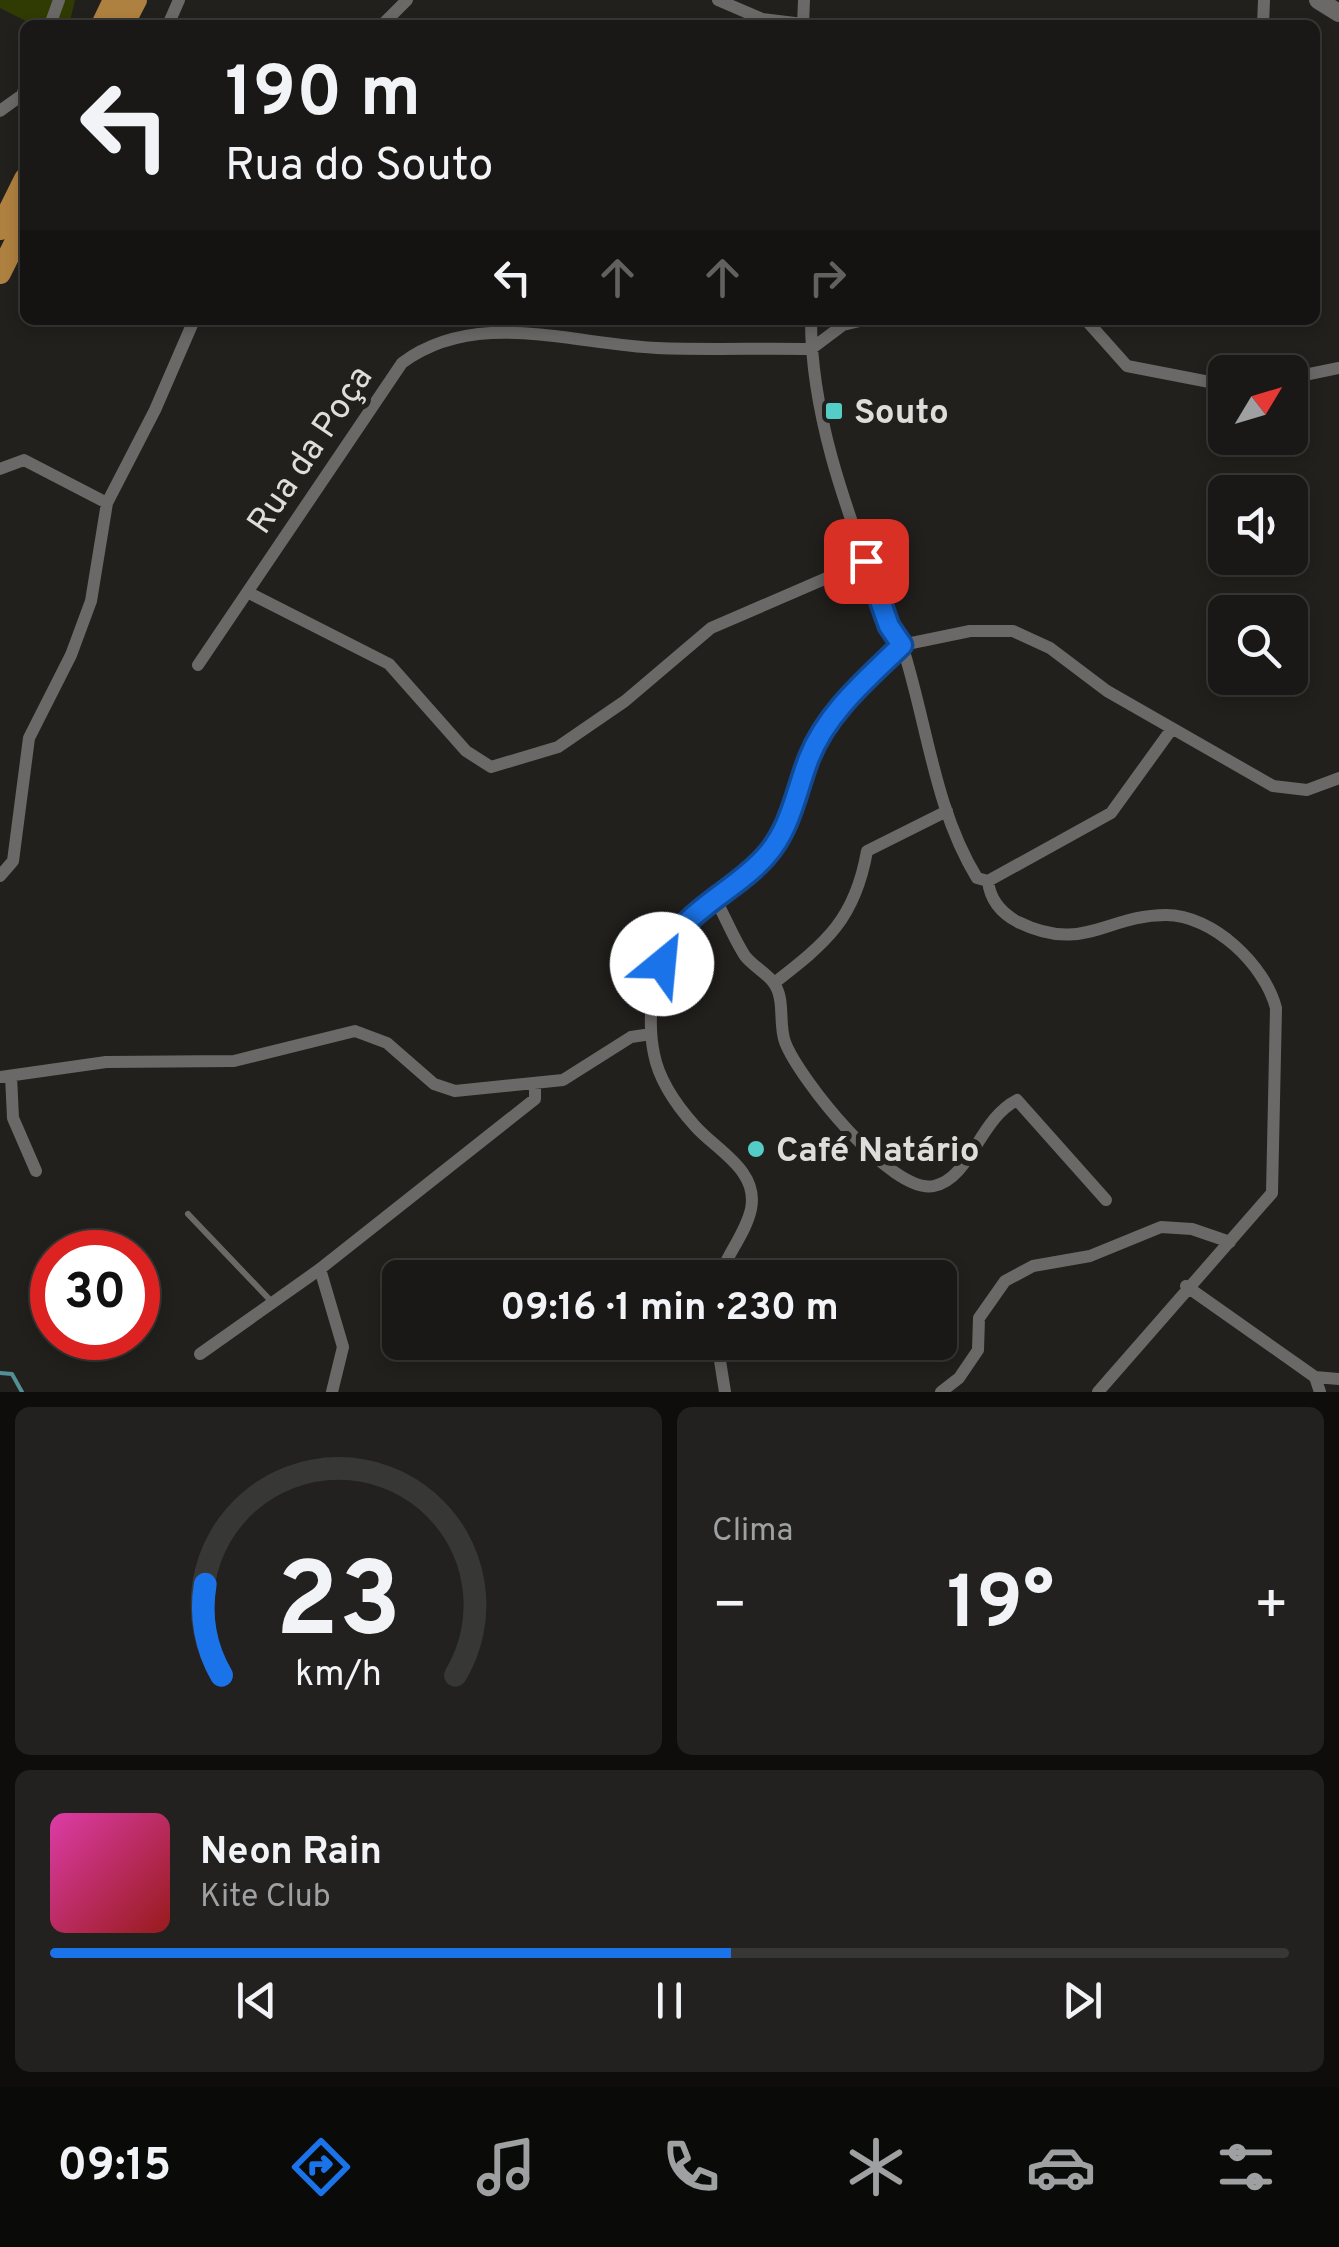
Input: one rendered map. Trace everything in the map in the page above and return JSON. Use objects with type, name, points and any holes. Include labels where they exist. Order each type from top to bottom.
[{"type":"highway","points":[[0,230],[20,190]]},
{"type":"highway","points":[[0,273],[20,233]]},
{"type":"main road","points":[[1318,0],[1339,13]]},
{"type":"street","points":[[387,20],[407,0]]},
{"type":"street","points":[[718,0],[770,20]]},
{"type":"street","points":[[0,876],[14,861],[29,738],[71,655],[92,601],[107,503],[155,410],[192,325]]},
{"type":"street","points":[[812,325],[811,349],[825,432],[889,626],[902,645],[947,811],[977,878],[988,881],[1110,813],[1171,730]]},
{"type":"street","points":[[811,349],[837,325]]},
{"type":"street","points":[[1090,325],[1126,366],[1208,382]]},
{"type":"street","name":"Rua da Poça","points":[[198,665],[402,363],[424,347],[490,331],[655,348],[811,349]]},
{"type":"street","points":[[1308,374],[1339,368]]},
{"type":"street","points":[[0,469],[24,460],[107,503]]},
{"type":"street","points":[[249,593],[389,664],[466,751],[491,767],[558,747],[624,701],[711,628],[866,561]]},
{"type":"street","points":[[728,1260],[751,1211],[752,1194],[746,1175],[696,1127],[668,1090],[654,1058],[651,1034],[655,985],[668,944],[684,921],[717,902],[768,855],[792,814],[810,754],[844,703],[902,645],[970,630],[1013,631],[1050,648],[1107,691],[1273,786],[1307,790],[1339,778]]},
{"type":"street","points":[[774,984],[825,944],[846,916],[861,885],[867,850],[947,811]]},
{"type":"street","points":[[988,881],[990,896],[1010,918],[1044,935],[1087,935],[1166,915],[1198,922],[1228,940],[1270,986],[1276,1008],[1276,1171],[1272,1193],[1186,1286],[1098,1392]]},
{"type":"street","points":[[717,902],[747,958],[774,984],[785,1042],[816,1092],[854,1136],[915,1186],[933,1186],[949,1180],[984,1128],[1002,1107],[1017,1100],[1106,1200]]},
{"type":"street","points":[[36,1170],[13,1118],[5,1076],[106,1062],[234,1060],[354,1031],[387,1043],[434,1084],[455,1091],[562,1080],[632,1037],[651,1034]]},
{"type":"street","points":[[200,1354],[320,1269],[534,1099],[536,1085]]},
{"type":"street","points":[[941,1392],[959,1378],[978,1350],[979,1318],[1004,1282],[1032,1266],[1090,1256],[1161,1228],[1192,1229],[1230,1242]]},
{"type":"street","points":[[320,1269],[342,1347],[332,1392]]},
{"type":"street","points":[[1186,1286],[1315,1377],[1339,1379]]},
{"type":"street","points":[[720,1360],[725,1392]]},
{"type":"street","points":[[1315,1377],[1320,1392]]},
{"type":"lane","points":[[188,1214],[271,1302]]},
{"type":"green space","points":[[0,0],[75,0],[70,20],[24,20],[0,8]]},
{"type":"waterway","points":[[0,1373],[12,1374],[22,1392]]},
{"type":"place","name":"Souto","points":[[834,411]]},
{"type":"place","name":"Café Natário","points":[[756,1149]]},
{"type":"route","points":[[662,964],[668,944],[684,921],[717,902],[768,855],[792,814],[810,754],[844,703],[902,645],[889,626],[866,561]]}]
